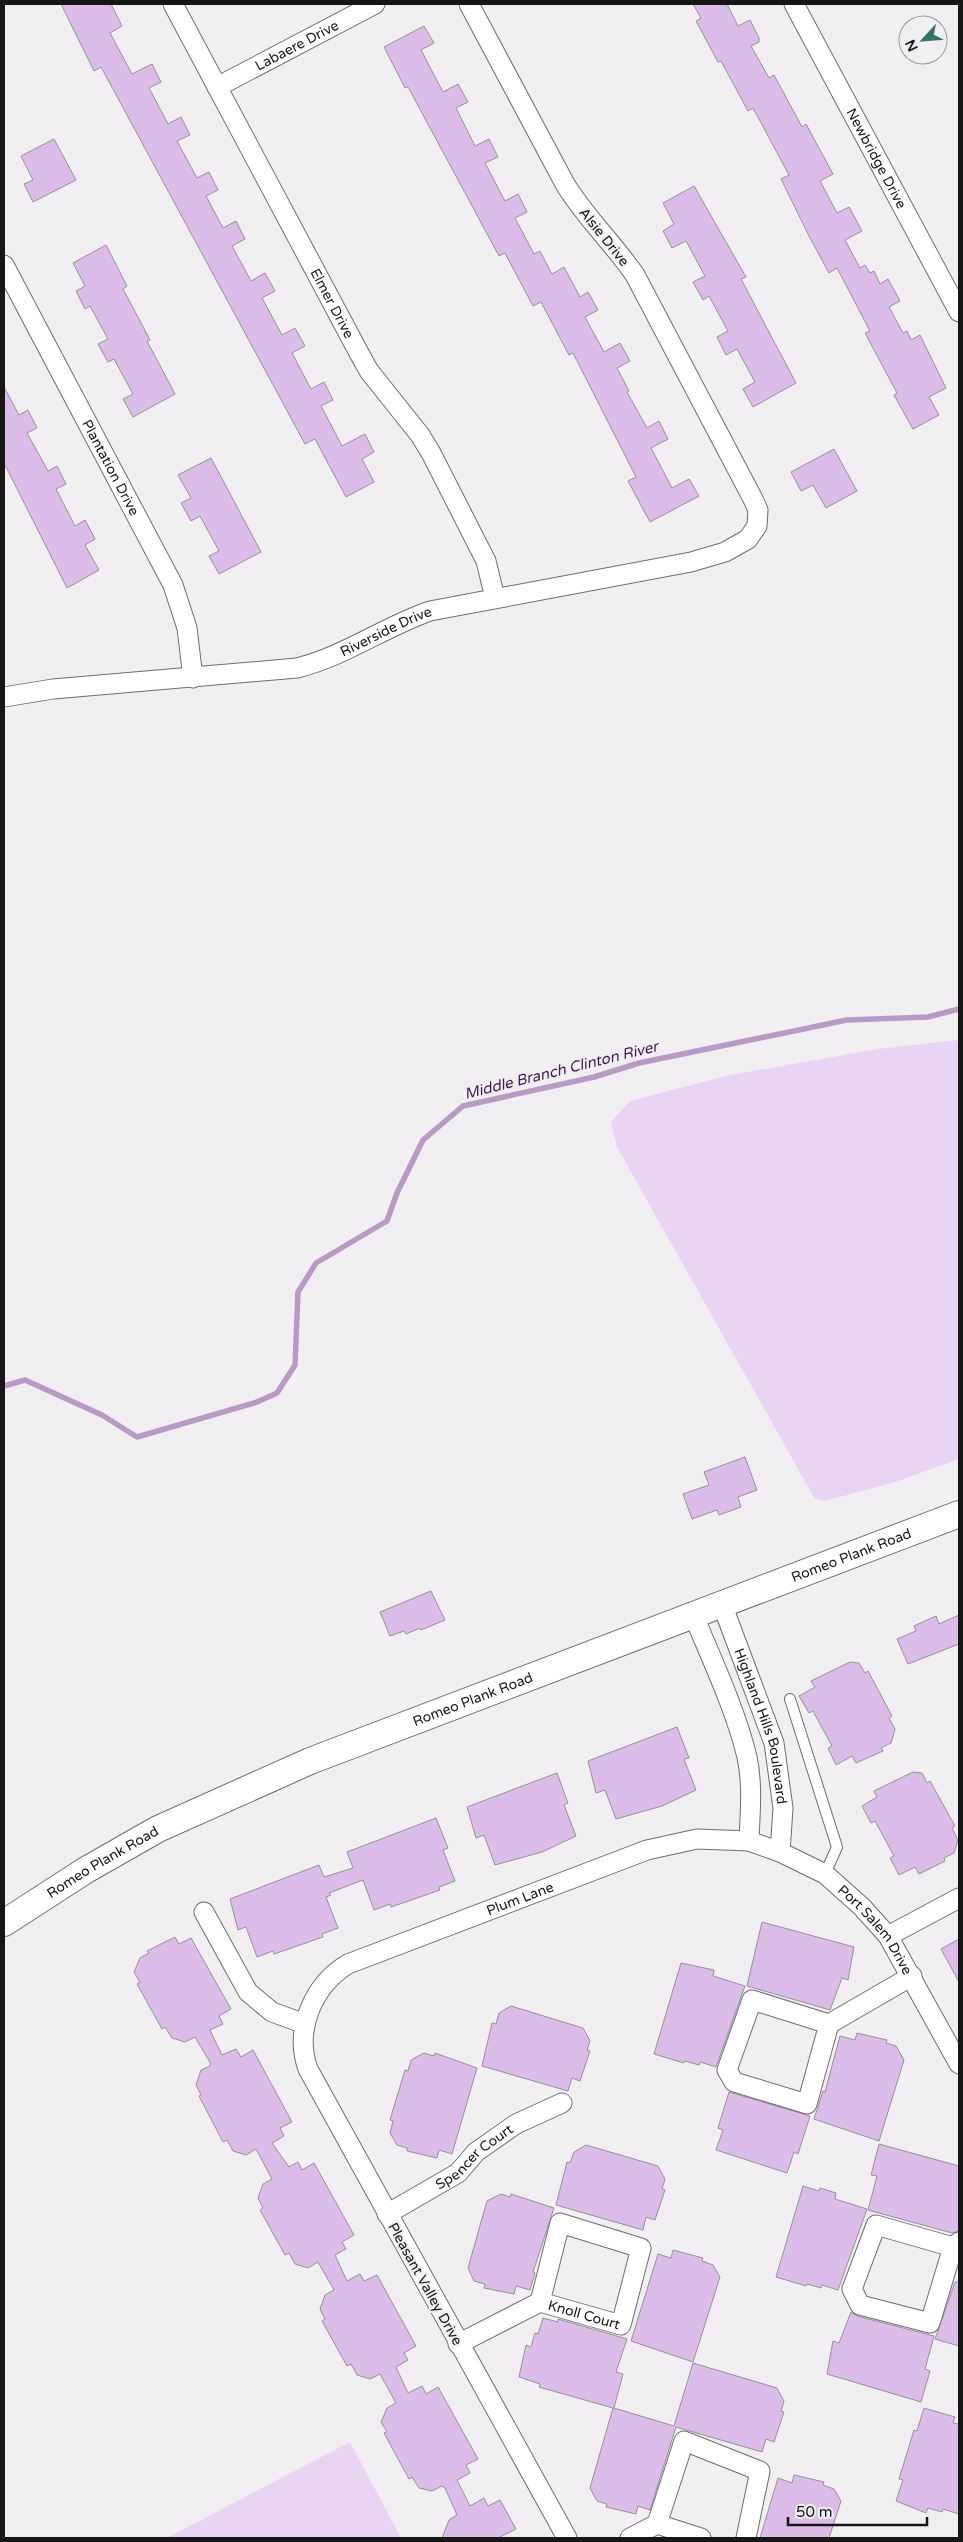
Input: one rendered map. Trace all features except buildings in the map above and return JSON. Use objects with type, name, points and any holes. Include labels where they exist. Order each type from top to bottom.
[{"type":"main road","name":"Romeo Plank Road","points":[[4,1923],[131,1844],[212,1804],[310,1761],[959,1514]]},
{"type":"street","name":"Elmer Drive","points":[[173,4],[369,371],[420,435],[431,453],[483,553],[495,598]]},
{"type":"street","name":"Labaere Drive","points":[[217,87],[376,4]]},
{"type":"street","name":"Alsie Drive","points":[[469,4],[577,204],[620,254],[635,275],[753,499],[758,510],[757,526]]},
{"type":"street","name":"Newbridge Drive","points":[[794,4],[959,312]]},
{"type":"street","name":"Plantation Drive","points":[[4,265],[173,585],[187,628],[193,678]]},
{"type":"street","name":"Riverside Drive","points":[[4,697],[53,690],[276,670],[315,663],[335,656],[411,618],[430,611],[691,562],[738,546],[748,539],[757,526]]},
{"type":"street","name":"Highland Hills Boulevard","points":[[722,1604],[774,1743],[783,1808],[780,1852]]},
{"type":"street","name":"Highland Hills Boulevard","points":[[693,1614],[729,1704],[747,1758],[751,1801],[748,1841]]},
{"type":"street","name":"Plum Lane","points":[[313,2004],[318,1992],[335,1971],[348,1964],[647,1850],[698,1840],[748,1841]]},
{"type":"street","name":"Port Salem Drive","points":[[748,1841],[780,1852],[824,1874],[862,1907],[888,1936],[912,1976],[959,2064]]},
{"type":"street","points":[[888,1936],[959,1898]]},
{"type":"street","points":[[204,1912],[248,1992],[272,2012],[305,2024]]},
{"type":"street","points":[[828,2024],[752,2000],[727,2070],[734,2082],[807,2104],[828,2024],[912,1976]]},
{"type":"street","name":"Pleasant Valley Drive","points":[[313,2004],[305,2024],[302,2041],[308,2070],[567,2538]]},
{"type":"street","name":"Spencer Court","points":[[387,2214],[458,2173],[476,2152],[516,2124],[562,2103]]},
{"type":"street","name":"Knoll Court","points":[[458,2344],[540,2302],[621,2326],[642,2248],[560,2223],[540,2302]]},
{"type":"street","points":[[876,2225],[956,2245],[930,2323],[860,2305],[852,2289],[876,2225]]},
{"type":"street","points":[[630,2538],[657,2524],[684,2441],[760,2471],[746,2538]]},
{"type":"street","points":[[657,2524],[701,2538]]},
{"type":"lane","points":[[790,1699],[837,1847],[824,1874]]},
{"type":"shaded area","points":[[959,1040],[959,1459],[895,1482],[825,1501],[815,1499],[617,1147],[611,1122],[630,1101],[730,1075],[878,1049]]},
{"type":"shaded area","points":[[350,2442],[401,2538],[167,2538]]},
{"type":"waterway","name":"Middle Branch Clinton River","points":[[4,1386],[25,1380],[102,1415],[137,1437],[257,1402],[277,1393],[295,1365],[298,1292],[316,1263],[387,1221],[397,1193],[423,1140],[463,1106],[594,1077],[639,1063],[847,1020],[928,1017],[959,1009]]}]
